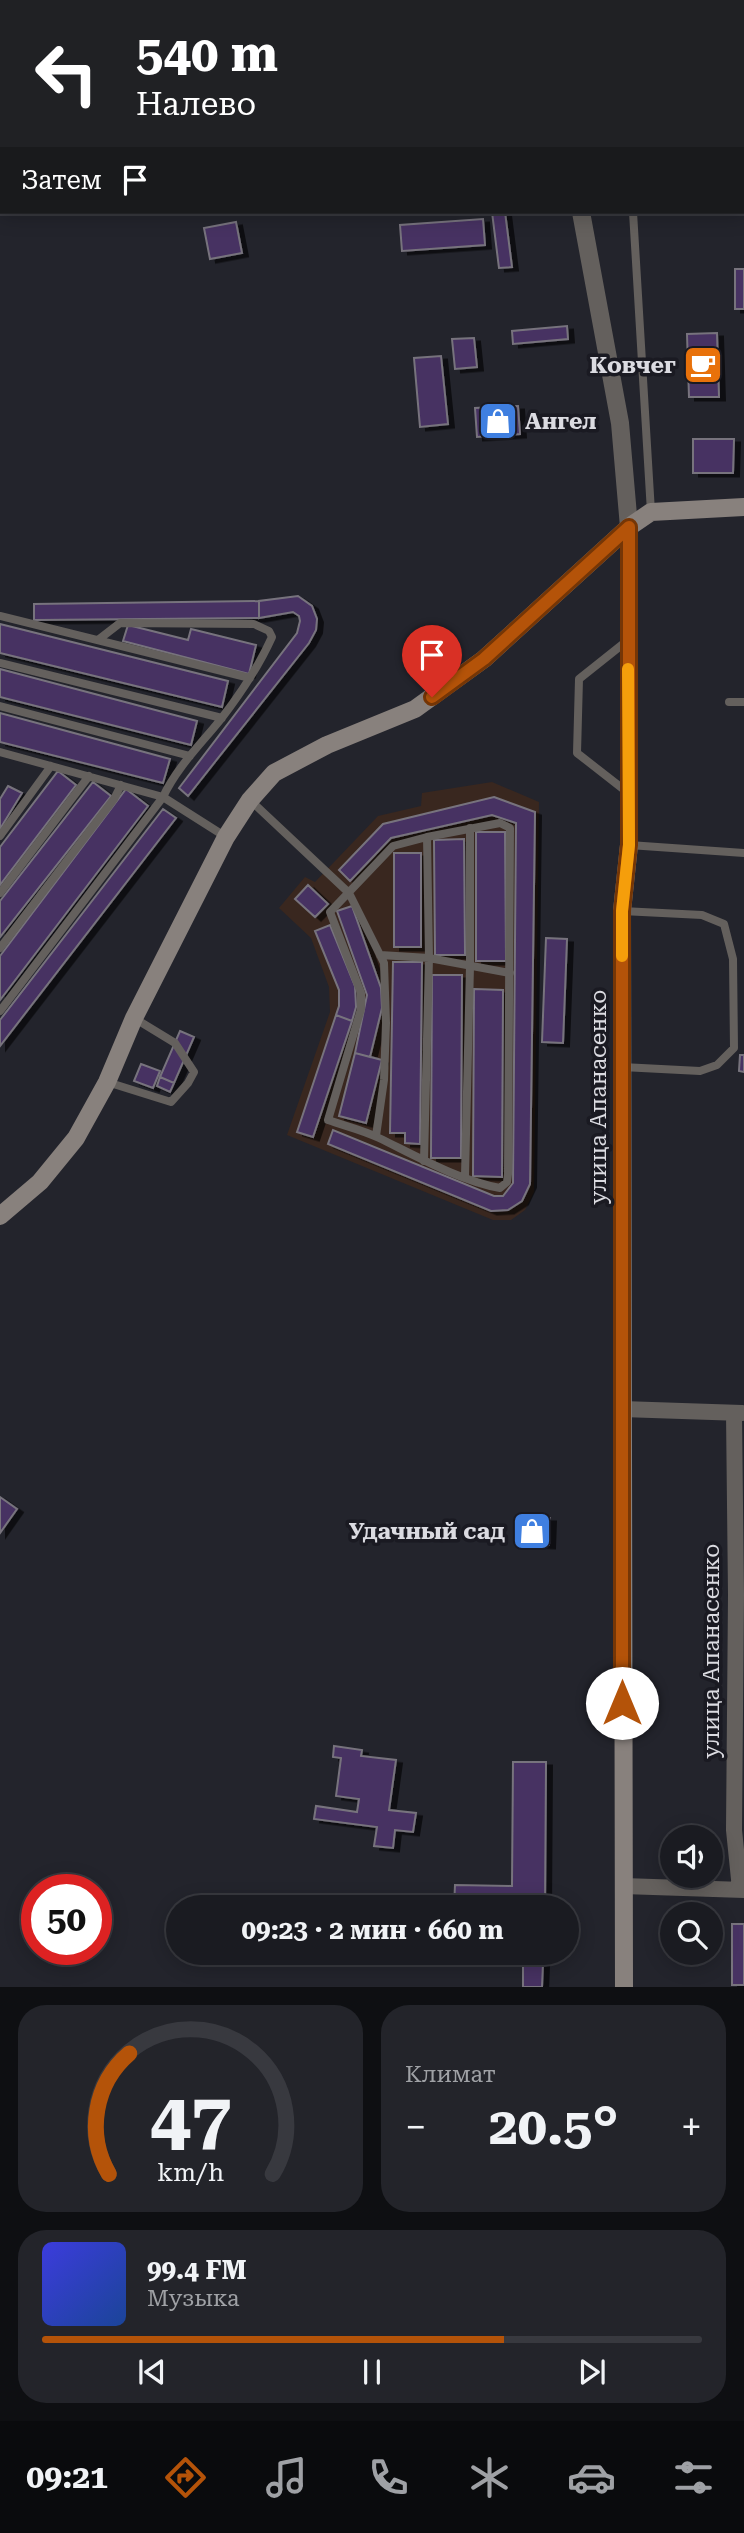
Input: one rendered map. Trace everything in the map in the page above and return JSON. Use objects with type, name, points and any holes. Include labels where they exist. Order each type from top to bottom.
[{"type":"main road","points":[[0,1216],[40,1182],[76,1138],[107,1082],[134,1018],[226,837],[250,800],[274,773],[327,745],[415,709],[484,659],[629,527],[651,512],[744,507]]},
{"type":"main road","name":"улица Апанасенко","points":[[624,1987],[622,911],[629,845],[629,527]]},
{"type":"street","name":"улица Апанасенко","points":[[581,214],[620,424],[629,527]]},
{"type":"street","points":[[622,1409],[739,1413]]},
{"type":"street","name":"улица Апанасенко","points":[[739,1413],[734,1830],[742,1890]]},
{"type":"street","points":[[623,1886],[742,1890]]},
{"type":"lane","points":[[633,214],[651,512]]},
{"type":"lane","points":[[0,616],[250,678]]},
{"type":"lane","points":[[0,1011],[163,797],[172,778],[222,718],[250,678],[272,637],[269,631],[254,624],[120,622],[99,640]]},
{"type":"lane","points":[[628,640],[579,680],[577,752],[629,794]]},
{"type":"lane","points":[[0,663],[222,718]]},
{"type":"lane","points":[[729,702],[744,702]]},
{"type":"lane","points":[[0,706],[190,756]]},
{"type":"lane","points":[[0,752],[163,797],[226,837]]},
{"type":"lane","points":[[0,836],[51,766]]},
{"type":"lane","points":[[0,893],[89,776]]},
{"type":"lane","points":[[0,948],[114,799],[121,785]]},
{"type":"lane","points":[[250,800],[349,893],[384,963],[384,1080],[376,1136]]},
{"type":"lane","points":[[500,823],[510,828],[507,1182],[500,1188],[485,1185],[424,1161],[376,1136],[328,1120],[361,1009],[361,993],[330,912],[349,893],[393,846],[500,823]]},
{"type":"lane","points":[[465,1176],[470,828]]},
{"type":"lane","points":[[424,1161],[429,958],[427,837]]},
{"type":"lane","points":[[629,845],[744,853]]},
{"type":"lane","points":[[622,911],[702,915],[724,924],[733,959],[734,1048],[718,1065],[700,1071],[622,1067]]},
{"type":"lane","points":[[380,955],[429,958],[510,973]]},
{"type":"lane","points":[[107,1082],[171,1102],[194,1072],[175,1043],[134,1018]]},
{"type":"shaded area","points":[[492,782],[539,802],[534,1192],[525,1210],[511,1220],[493,1220],[287,1135],[330,1012],[329,987],[311,938],[279,908],[305,877],[315,882],[378,816],[421,806],[422,793]]},
{"type":"building","points":[[492,214],[505,214],[512,267],[499,268]]},
{"type":"building","points":[[483,219],[485,245],[402,251],[400,225]]},
{"type":"building","points":[[236,222],[242,253],[210,259],[204,228]]},
{"type":"building","points":[[735,269],[744,269],[744,309],[735,309]]},
{"type":"building","points":[[567,326],[568,339],[513,344],[512,331]]},
{"type":"building","name":"Ковчег","points":[[717,333],[719,397],[689,397],[687,334]]},
{"type":"building","points":[[474,338],[477,367],[455,369],[452,339]]},
{"type":"building","points":[[441,356],[448,424],[420,427],[414,358]]},
{"type":"building","name":"Ангел","points":[[518,406],[520,434],[477,437],[475,408]]},
{"type":"building","points":[[693,439],[734,439],[733,473],[693,473]]},
{"type":"building","points":[[298,596],[312,606],[317,619],[316,630],[309,643],[188,796],[179,788],[297,633],[299,616],[293,612],[259,618],[259,601]]},
{"type":"building","points":[[259,601],[259,618],[34,620],[34,604]]},
{"type":"building","points":[[0,624],[228,681],[222,707],[0,653]]},
{"type":"building","points":[[128,625],[188,640],[191,629],[256,645],[249,674],[123,641]]},
{"type":"building","points":[[0,669],[197,721],[191,745],[0,697]]},
{"type":"building","points":[[0,713],[170,759],[163,783],[0,742]]},
{"type":"building","points":[[58,771],[76,785],[0,885],[0,847]]},
{"type":"building","points":[[93,782],[111,796],[0,937],[0,901]]},
{"type":"building","points":[[8,786],[22,793],[0,829],[0,799]]},
{"type":"building","points":[[126,789],[148,806],[0,1000],[0,956]]},
{"type":"building","points":[[494,797],[535,812],[530,1184],[522,1201],[508,1210],[491,1211],[328,1144],[333,1130],[494,1196],[503,1196],[513,1183],[516,823],[492,815],[391,838],[350,881],[339,870],[383,824]]},
{"type":"building","points":[[163,809],[176,818],[0,1046],[0,1020]]},
{"type":"building","points":[[476,832],[505,832],[506,961],[476,961]]},
{"type":"building","points":[[464,839],[465,955],[435,955],[434,840]]},
{"type":"building","points":[[394,853],[421,853],[421,947],[394,947]]},
{"type":"building","points":[[308,885],[328,904],[315,917],[295,899]]},
{"type":"building","points":[[352,906],[381,988],[382,1008],[370,1057],[355,1053],[367,995],[337,911]]},
{"type":"building","points":[[330,925],[355,986],[356,1007],[352,1021],[336,1015],[339,990],[315,931]]},
{"type":"building","points":[[546,938],[567,939],[563,1043],[542,1042]]},
{"type":"building","points":[[393,962],[422,962],[420,1144],[405,1143],[405,1133],[390,1133]]},
{"type":"building","points":[[432,975],[462,975],[461,1158],[431,1158]]},
{"type":"building","points":[[474,989],[503,990],[502,1177],[473,1176]]},
{"type":"building","points":[[336,1015],[352,1021],[313,1137],[297,1132]]},
{"type":"building","points":[[180,1031],[194,1037],[174,1083],[160,1077]]},
{"type":"building","points":[[355,1053],[382,1060],[366,1123],[339,1116]]},
{"type":"building","points":[[740,1055],[744,1055],[744,1072],[739,1071]]},
{"type":"building","points":[[141,1064],[160,1071],[153,1088],[134,1081]]},
{"type":"building","points":[[160,1077],[174,1083],[170,1092],[157,1086]]},
{"type":"building","points":[[0,1497],[17,1509],[0,1533]]},
{"type":"building","name":"Удачный сад","points":[[516,1517],[550,1518],[549,1545],[515,1543]]},
{"type":"building","name":"Удачный сад","points":[[516,1517],[550,1518],[549,1545],[515,1543]]},
{"type":"building","points":[[334,1746],[362,1750],[361,1756],[396,1760],[389,1810],[416,1813],[413,1832],[395,1830],[393,1848],[374,1846],[377,1827],[314,1819],[316,1806],[357,1812],[359,1799],[336,1796],[341,1758],[333,1757]]},
{"type":"building","points":[[513,1762],[546,1762],[545,1895],[455,1895],[455,1885],[512,1886]]},
{"type":"building","points":[[732,1924],[744,1924],[744,1985],[732,1985]]},
{"type":"building","points":[[523,1965],[543,1965],[542,1987],[523,1987]]},
{"type":"slow traffic","points":[[622,956],[622,911],[629,845],[628,669]]},
{"type":"place","name":"Ковчег","points":[[703,365]]},
{"type":"place","name":"Ангел","points":[[498,421]]},
{"type":"place","name":"Удачный сад","points":[[532,1531]]},
{"type":"route","points":[[432,697],[484,659],[629,527],[629,845],[622,911],[622,1703]]}]
